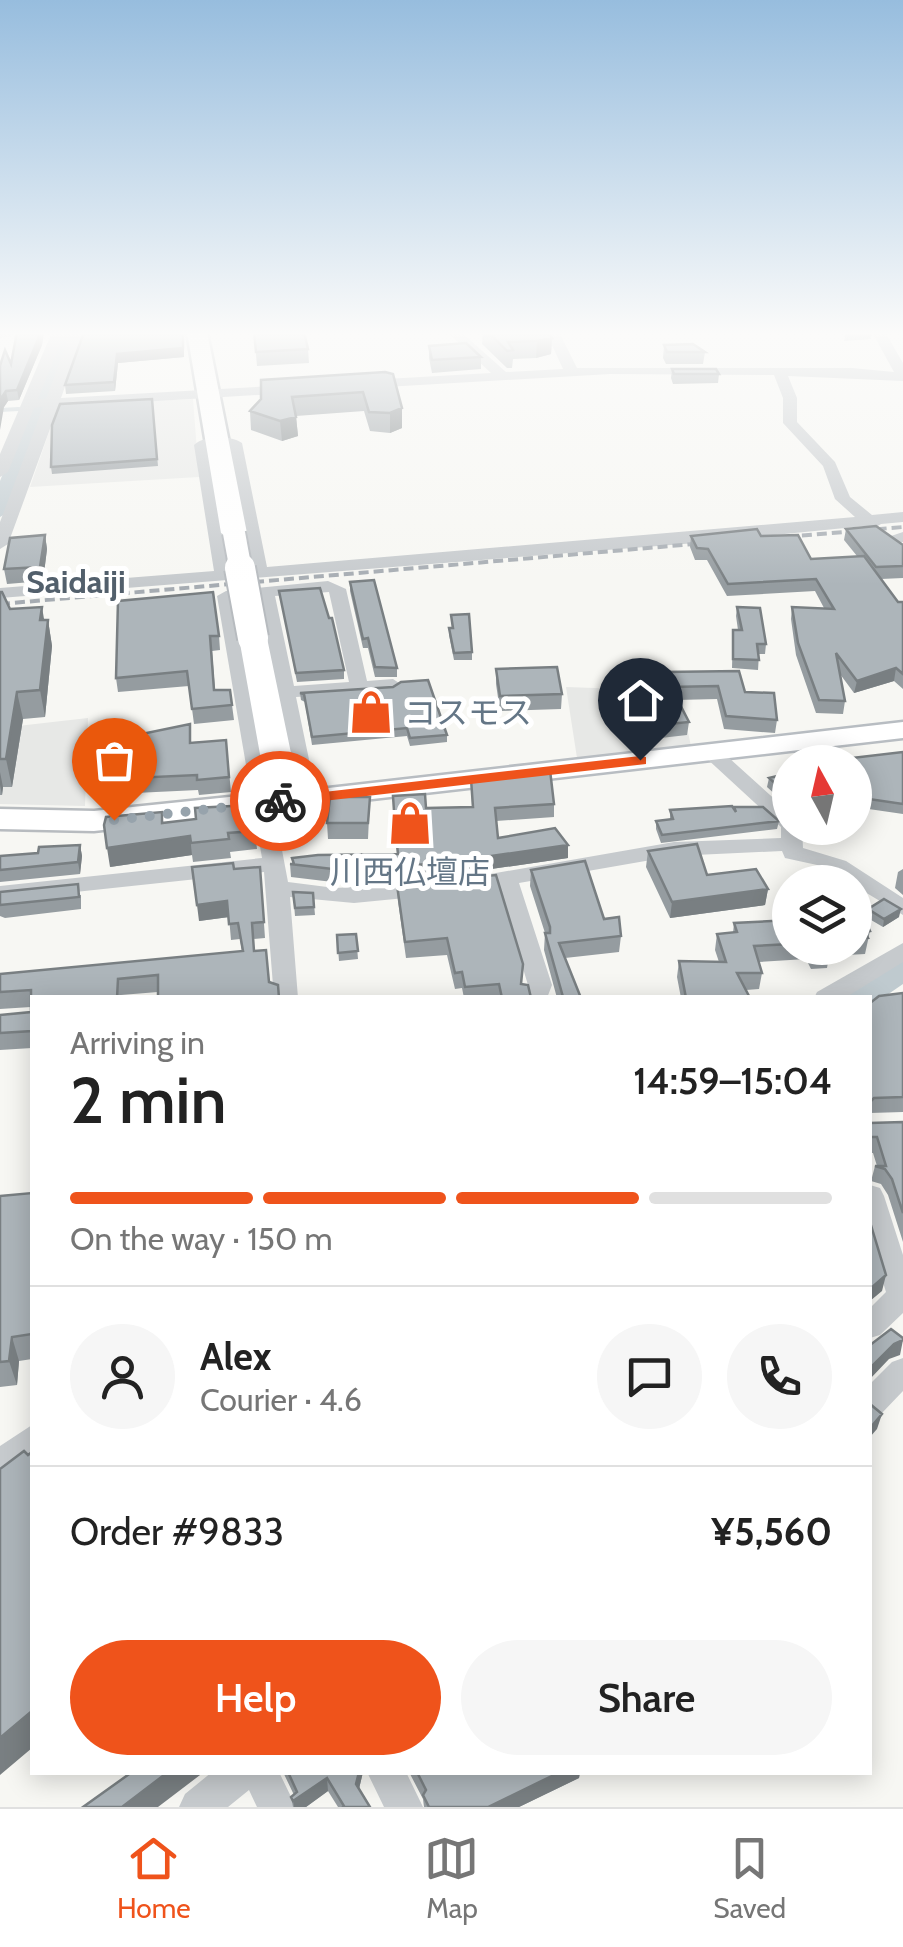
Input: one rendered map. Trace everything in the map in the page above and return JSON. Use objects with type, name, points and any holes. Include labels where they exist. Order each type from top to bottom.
[{"type":"main road","points":[[212,416],[285,801]]},
{"type":"main road","points":[[0,819],[94,821],[903,730]]},
{"type":"street","points":[[0,472],[29,416]]},
{"type":"street","points":[[0,544],[38,440],[35,416]]},
{"type":"street","points":[[790,416],[790,423],[830,466],[843,499],[887,534]]},
{"type":"street","points":[[16,441],[38,440]]},
{"type":"street","points":[[223,576],[201,445],[216,442],[235,443],[285,692],[285,801],[276,875],[286,995]]},
{"type":"street","points":[[285,801],[226,596],[262,583],[696,538],[887,534],[903,516]]},
{"type":"street","points":[[0,593],[223,576],[262,583],[328,586],[338,590],[359,687]]},
{"type":"street","points":[[285,692],[393,685]]},
{"type":"street","points":[[712,752],[772,812]]},
{"type":"street","points":[[0,893],[276,875],[296,892],[381,892],[506,878],[772,835]]},
{"type":"street","points":[[793,845],[793,853],[813,854],[851,870],[903,908]]},
{"type":"street","points":[[506,878],[540,984],[536,995]]},
{"type":"street","points":[[831,995],[903,951]]},
{"type":"street","points":[[872,1202],[902,1296],[872,1324]]},
{"type":"street","points":[[872,1402],[903,1371]]},
{"type":"street","points":[[0,1465],[30,1441]]},
{"type":"street","points":[[198,1807],[238,1775]]},
{"type":"street","points":[[260,1775],[277,1807]]},
{"type":"street","points":[[387,1775],[404,1807]]},
{"type":"shaded area","points":[[54,416],[194,416],[199,477],[30,487]]},
{"type":"shaded area","points":[[566,687],[679,691],[691,746],[577,758]]},
{"type":"shaded area","points":[[88,718],[85,806],[0,804],[0,728]]},
{"type":"building","points":[[55,416],[153,416],[157,459],[51,467]]},
{"type":"building","points":[[266,416],[296,416],[296,417],[280,421]]},
{"type":"building","points":[[876,526],[903,545],[903,566],[876,567],[846,529]]},
{"type":"building","points":[[757,529],[761,536],[798,535],[811,559],[864,556],[898,602],[903,602],[903,674],[896,668],[857,681],[836,653],[845,701],[819,700],[798,643],[792,607],[834,609],[816,579],[728,584],[708,549],[697,548],[691,536]]},
{"type":"building","points":[[45,535],[40,567],[4,569],[10,538]]},
{"type":"building","points":[[374,580],[397,668],[375,667],[368,638],[363,639],[350,582]]},
{"type":"building","points":[[320,588],[332,618],[344,670],[296,673],[279,591]]},
{"type":"building","points":[[0,592],[10,609],[42,607],[40,620],[48,620],[40,690],[17,692],[6,759],[0,759]]},
{"type":"building","points":[[213,592],[219,636],[210,636],[214,690],[230,690],[232,705],[192,709],[187,671],[116,678],[118,601]]},
{"type":"building","points":[[737,607],[760,608],[766,644],[757,644],[759,660],[733,659],[733,630],[742,630]]},
{"type":"building","points":[[469,614],[472,652],[454,653],[449,628],[453,628],[451,615]]},
{"type":"building","points":[[557,667],[562,694],[500,696],[496,669]]},
{"type":"building","points":[[739,671],[745,692],[774,693],[777,720],[726,716],[718,686],[671,687],[689,722],[649,726],[652,732],[634,734],[615,696],[622,695],[620,690],[666,685],[664,672]]},
{"type":"building","name":"コスモス","points":[[428,680],[447,735],[410,738],[407,728],[312,737],[304,694],[300,693],[393,687],[401,682]]},
{"type":"building","points":[[190,724],[190,743],[226,740],[229,777],[133,778],[132,736]]},
{"type":"building","points":[[903,752],[903,804],[872,799],[872,756]]},
{"type":"building","points":[[550,770],[554,804],[495,808],[498,838],[555,828],[568,845],[443,863],[341,870],[290,864],[294,864],[292,858],[318,855],[398,854],[397,845],[424,841],[423,826],[395,826],[393,796],[425,794],[426,808],[473,807],[471,779]]},
{"type":"building","points":[[330,797],[370,797],[368,823],[327,823]]},
{"type":"building","points":[[250,805],[255,831],[228,833],[229,839],[191,843],[190,836],[107,848],[106,817],[162,812],[162,823],[196,819],[195,808]]},
{"type":"building","points":[[732,806],[736,812],[734,807],[763,807],[772,815],[772,822],[662,835],[656,821],[673,819],[670,810]]},
{"type":"building","points":[[697,844],[707,875],[756,869],[768,889],[672,902],[648,851]]},
{"type":"building","points":[[80,845],[78,862],[0,870],[0,856],[38,853],[39,847]]},
{"type":"building","points":[[585,861],[604,919],[619,917],[621,936],[559,943],[580,995],[562,995],[545,933],[550,933],[550,927],[531,870]]},
{"type":"building","points":[[233,863],[234,869],[260,867],[264,922],[252,923],[254,951],[266,950],[269,982],[278,985],[279,995],[158,995],[158,975],[118,979],[117,995],[0,992],[0,974],[243,951],[238,923],[229,924],[227,901],[197,905],[192,867]]},
{"type":"building","points":[[496,875],[523,964],[521,984],[528,985],[530,995],[501,995],[499,984],[465,987],[462,972],[455,973],[447,938],[405,942],[397,885]]},
{"type":"building","points":[[78,884],[79,897],[0,905],[0,892]]},
{"type":"building","points":[[293,892],[313,893],[314,907],[295,908]]},
{"type":"building","points":[[884,899],[901,909],[884,919],[872,912],[872,906]]},
{"type":"building","points":[[772,921],[772,945],[754,946],[762,973],[737,973],[748,995],[685,995],[679,961],[726,962],[717,934],[737,932],[734,923]]},
{"type":"building","points":[[356,934],[358,951],[338,953],[337,935]]},
{"type":"building","points":[[903,993],[903,1097],[872,1100],[872,1001],[879,996]]},
{"type":"building","points":[[30,1012],[30,1031],[0,1033],[0,1015]]},
{"type":"building","points":[[903,1122],[903,1213],[892,1179],[885,1169],[875,1166],[886,1166],[877,1137],[872,1137],[872,1123]]},
{"type":"building","points":[[30,1193],[30,1334],[12,1337],[9,1361],[0,1362],[0,1196]]},
{"type":"building","points":[[872,1229],[886,1275],[872,1287]]},
{"type":"building","points":[[891,1329],[903,1338],[872,1366],[872,1343]]},
{"type":"building","points":[[872,1406],[882,1414],[872,1426]]},
{"type":"building","points":[[24,1451],[30,1454],[30,1713],[0,1738],[0,1469]]},
{"type":"building","points":[[128,1775],[164,1775],[122,1807],[83,1807]]},
{"type":"building","points":[[289,1775],[358,1775],[356,1784],[370,1807],[343,1807],[327,1778],[293,1801],[291,1797],[297,1792]]},
{"type":"building","points":[[418,1775],[554,1775],[488,1807],[429,1807],[423,1795],[426,1790]]},
{"type":"waterway","points":[[0,510],[36,416]]},
{"type":"waterway","points":[[863,995],[903,968]]},
{"type":"railway","points":[[772,538],[903,527]]},
{"type":"railway","points":[[0,604],[717,542]]},
{"type":"way so far","points":[[114,820],[280,801]]},
{"type":"place","name":"コスモス","points":[[371,712]]},
{"type":"place","name":"川西仏壇店","points":[[410,823]]},
{"type":"district","name":"Saidaiji","points":[[76,581]]},
{"type":"route","points":[[280,801],[640,760]]}]
